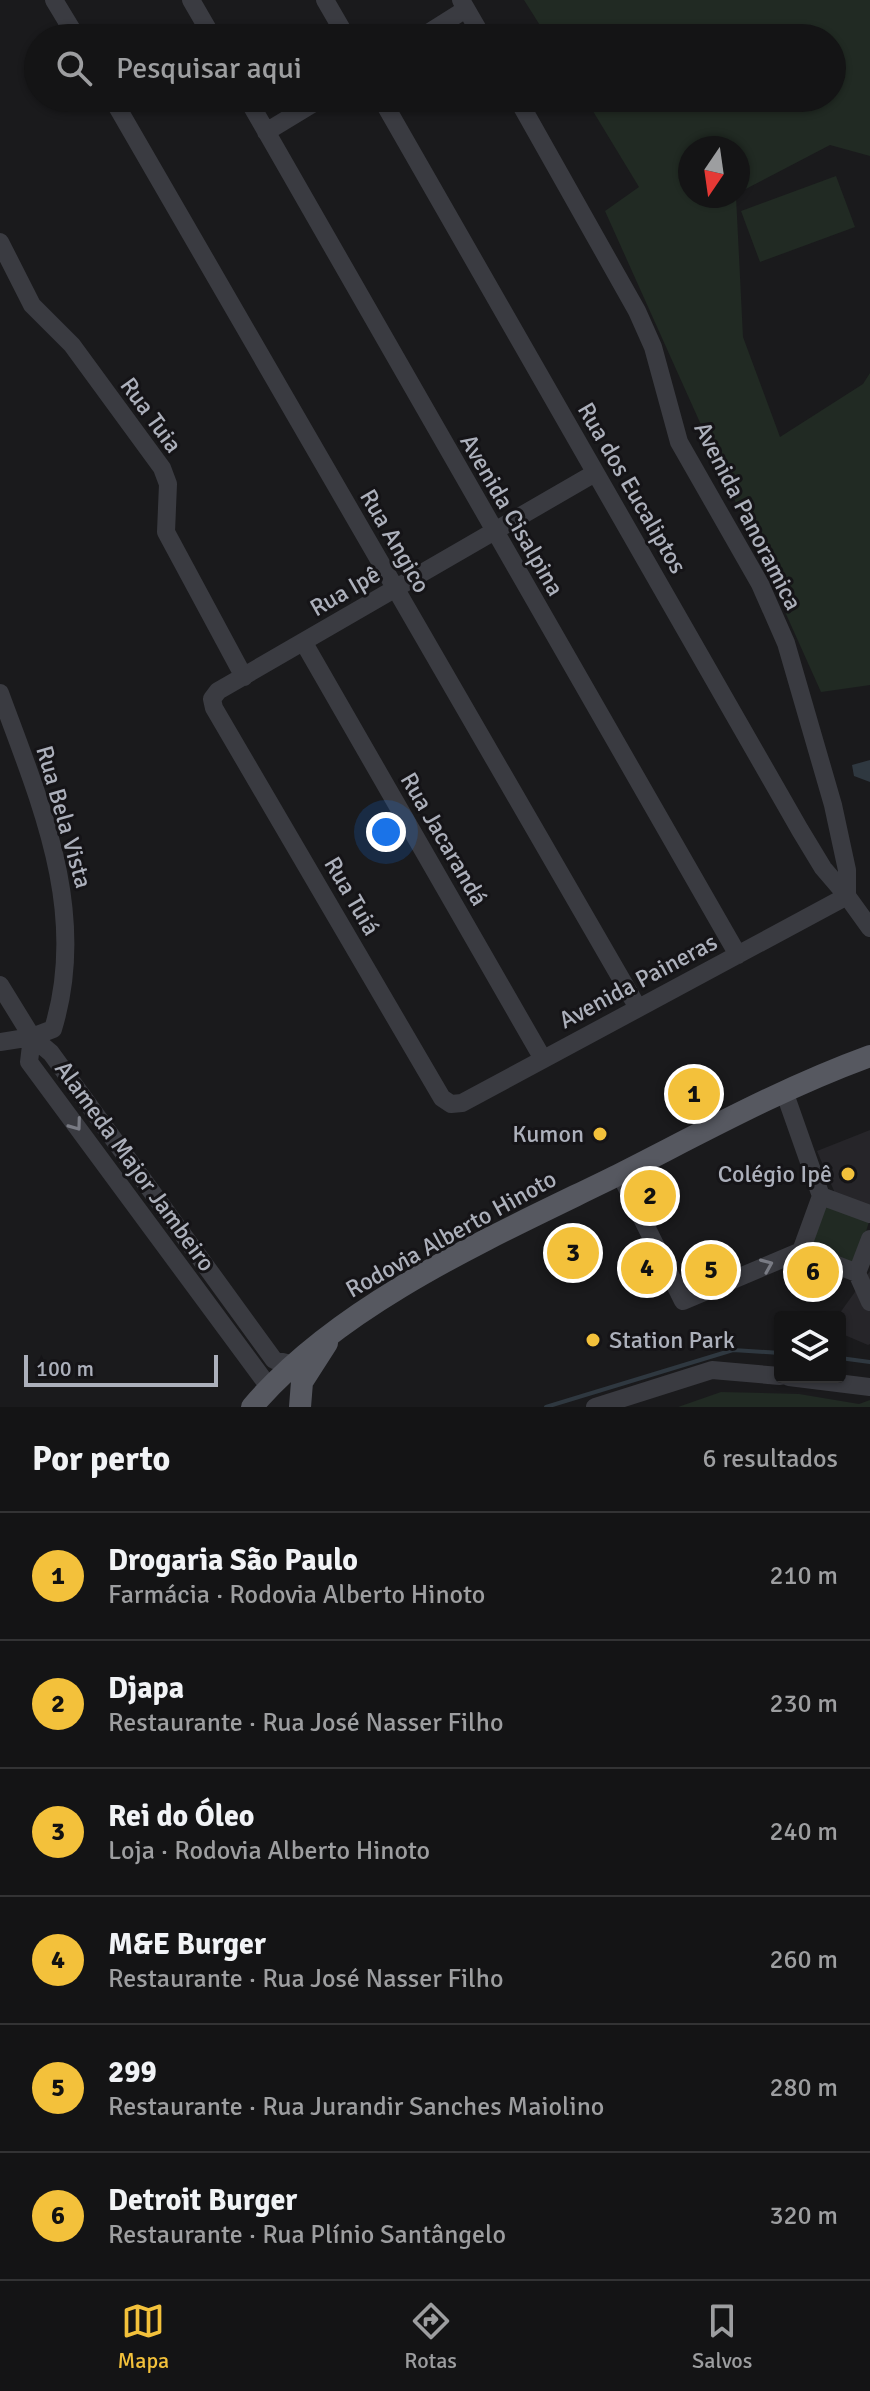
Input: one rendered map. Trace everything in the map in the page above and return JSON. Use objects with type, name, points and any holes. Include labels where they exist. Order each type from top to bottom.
[{"type":"main road","name":"Rodovia Alberto Hinoto","points":[[297,1373],[337,1329],[514,1223],[620,1174],[784,1091],[870,1056]]},
{"type":"main road","points":[[252,1407],[269,1387],[297,1373],[300,1407]]},
{"type":"street","points":[[54,0],[69,24]]},
{"type":"street","points":[[191,0],[205,24]]},
{"type":"street","points":[[325,0],[339,24]]},
{"type":"street","points":[[439,24],[464,5],[475,24]]},
{"type":"street","name":"Rua Angico","points":[[120,112],[638,1008]]},
{"type":"street","name":"Avenida Cisalpina","points":[[255,112],[738,955]]},
{"type":"street","points":[[266,132],[299,112]]},
{"type":"street","name":"Rua dos Eucaliptos","points":[[389,112],[800,830],[823,868],[847,896]]},
{"type":"street","name":"Avenida Panoramica","points":[[525,112],[637,311],[653,347],[679,442],[760,584],[786,643],[833,805],[847,870],[847,896]]},
{"type":"street","name":"Rua Tuia","points":[[0,242],[32,305],[72,345],[162,468],[168,484],[166,532],[244,677]]},
{"type":"street","name":"Rua Ipê","points":[[214,708],[212,699],[218,691],[595,473]]},
{"type":"street","name":"Rua Jacarandá","points":[[304,643],[543,1059]]},
{"type":"street","name":"Rua Bela Vista","points":[[0,693],[54,849],[67,929],[66,963],[54,1027],[32,1037]]},
{"type":"street","name":"Rua Tuiá","points":[[214,708],[442,1098],[451,1104]]},
{"type":"street","points":[[847,896],[870,928]]},
{"type":"street","name":"Avenida Paineras","points":[[451,1104],[462,1103],[847,896]]},
{"type":"street","points":[[0,985],[32,1037],[0,1042]]},
{"type":"street","name":"Alameda Major Jambeiro","points":[[32,1037],[51,1053],[274,1360],[297,1373]]},
{"type":"street","name":"Alameda Major Jambeiro","points":[[32,1037],[29,1062],[269,1387]]},
{"type":"street","points":[[784,1091],[821,1196],[801,1251]]},
{"type":"street","points":[[620,1174],[683,1301],[801,1251],[857,1273],[870,1302]]},
{"type":"street","points":[[821,1196],[870,1214]]},
{"type":"street","points":[[857,1273],[870,1239]]},
{"type":"street","points":[[211,1308],[227,1297]]},
{"type":"street","points":[[595,1407],[712,1370],[774,1375]]},
{"type":"street","points":[[838,1383],[870,1387]]},
{"type":"shaded area","points":[[524,0],[870,0],[870,156],[830,145],[750,187],[750,136],[678,136],[678,208],[737,208],[743,337],[780,437],[863,384],[870,373],[870,685],[821,692],[605,211],[639,187],[593,112],[846,112],[846,24],[539,24]]},
{"type":"shaded area","points":[[836,176],[855,227],[760,262],[741,211]]},
{"type":"shaded area","points":[[870,760],[870,782],[854,776],[852,765]]},
{"type":"shaded area","name":"Colégio Ipê","points":[[870,1130],[870,1209],[837,1198],[817,1151]]},
{"type":"shaded area","points":[[824,1201],[870,1219],[854,1268],[806,1250]]},
{"type":"shaded area","points":[[870,1271],[870,1344],[846,1336],[846,1311],[841,1311]]},
{"type":"shaded area","points":[[721,1392],[799,1394],[859,1404],[870,1400],[870,1407],[678,1407]]},
{"type":"waterway","points":[[546,1407],[733,1350],[774,1353]]},
{"type":"waterway","points":[[846,1359],[870,1362]]},
{"type":"place","name":"Drogaria São Paulo","points":[[694,1094]]},
{"type":"place","name":"Kumon","points":[[600,1134]]},
{"type":"place","name":"Colégio Ipê","points":[[848,1174]]},
{"type":"place","name":"Djapa","points":[[650,1196]]},
{"type":"place","name":"Rei do Óleo","points":[[573,1253]]},
{"type":"place","name":"M&E Burger","points":[[647,1268]]},
{"type":"place","name":"299","points":[[711,1270]]},
{"type":"place","name":"Detroit Burger","points":[[813,1272]]},
{"type":"place","name":"Station Park","points":[[593,1340]]}]
